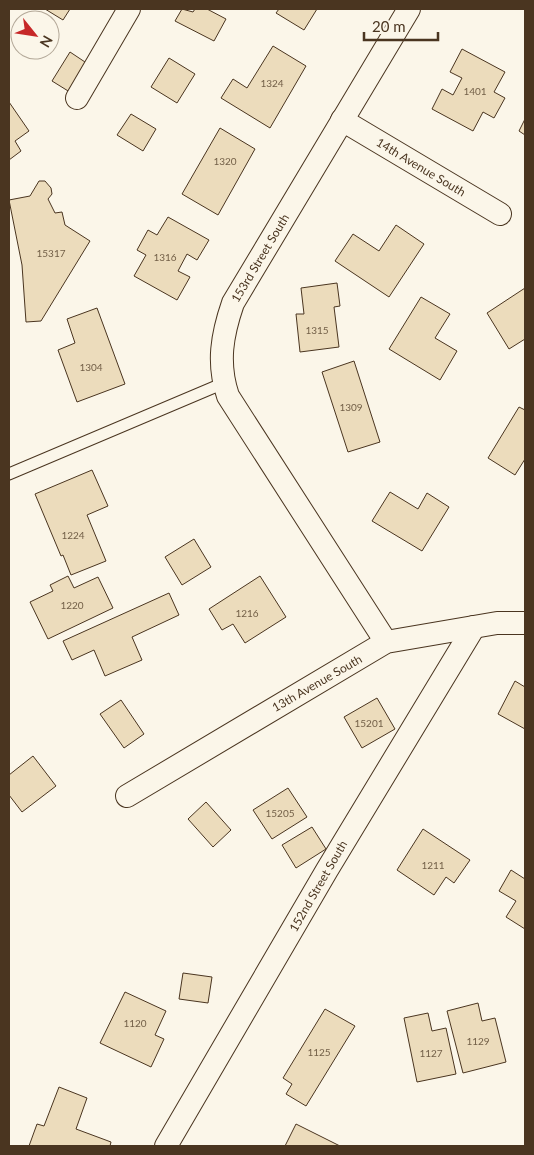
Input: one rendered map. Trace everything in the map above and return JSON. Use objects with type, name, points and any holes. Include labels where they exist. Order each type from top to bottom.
[{"type":"street","points":[[78,98],[129,9]]},
{"type":"street","name":"153rd Street South","points":[[386,642],[228,396],[224,383],[220,349],[233,303],[409,9]]},
{"type":"street","name":"14th Avenue South","points":[[342,120],[500,214]]},
{"type":"street","name":"13th Avenue South","points":[[127,796],[386,642],[497,623],[525,623]]},
{"type":"street","name":"152nd Street South","points":[[166,1146],[327,870],[474,627]]},
{"type":"lane","points":[[9,474],[224,383]]},
{"type":"building","points":[[45,9],[70,9],[63,20],[60,18],[60,10]]},
{"type":"building","points":[[182,9],[193,12],[195,9],[207,9],[226,19],[214,41],[175,21]]},
{"type":"building","points":[[279,9],[317,9],[304,30],[276,13]]},
{"type":"building","points":[[273,46],[306,66],[270,128],[221,98],[233,79],[247,88]]},
{"type":"building","points":[[462,49],[505,72],[494,92],[505,98],[494,118],[483,112],[473,131],[432,109],[442,89],[453,95],[462,78],[450,72]]},
{"type":"building","points":[[70,52],[91,66],[73,94],[52,81]]},
{"type":"building","points":[[169,58],[195,74],[177,103],[151,87]]},
{"type":"building","points":[[9,102],[29,131],[15,141],[21,151],[9,160]]},
{"type":"building","points":[[131,114],[156,129],[143,151],[117,135]]},
{"type":"building","points":[[525,119],[525,135],[519,131]]},
{"type":"building","points":[[220,128],[255,149],[218,215],[182,194]]},
{"type":"building","points":[[39,181],[45,181],[51,188],[52,194],[48,199],[55,213],[62,212],[65,225],[90,241],[41,321],[26,322],[22,265],[9,200],[30,196]]},
{"type":"building","points":[[168,217],[209,240],[197,260],[187,254],[178,271],[190,277],[177,300],[134,276],[146,255],[137,250],[148,230],[157,235]]},
{"type":"building","points":[[396,225],[424,244],[389,297],[335,261],[353,234],[379,251]]},
{"type":"building","points":[[337,283],[340,306],[334,307],[339,347],[300,352],[296,314],[304,314],[301,288]]},
{"type":"building","points":[[525,288],[525,339],[509,349],[487,313]]},
{"type":"building","points":[[421,297],[450,314],[435,338],[457,351],[440,380],[389,349]]},
{"type":"building","points":[[97,308],[125,384],[77,402],[58,350],[75,343],[67,319]]},
{"type":"building","points":[[354,361],[380,442],[348,452],[322,372]]},
{"type":"building","points":[[519,407],[525,410],[525,459],[515,475],[488,458]]},
{"type":"building","points":[[92,470],[108,506],[87,515],[106,561],[71,575],[35,494]]},
{"type":"building","points":[[390,492],[418,509],[427,493],[449,507],[422,551],[372,521]]},
{"type":"building","points":[[194,539],[211,567],[182,585],[165,557]]},
{"type":"building","points":[[68,576],[74,588],[98,577],[113,608],[48,639],[30,602],[53,591],[50,585]]},
{"type":"building","points":[[260,576],[286,617],[245,643],[233,624],[222,630],[209,609]]},
{"type":"building","points":[[169,593],[179,615],[132,637],[142,660],[105,676],[94,650],[72,660],[63,641]]},
{"type":"building","points":[[515,681],[525,687],[525,729],[498,714]]},
{"type":"building","points":[[377,698],[395,729],[362,748],[344,717]]},
{"type":"building","points":[[121,700],[144,734],[124,748],[100,714]]},
{"type":"building","points":[[33,756],[56,786],[22,812],[9,795],[9,775]]},
{"type":"building","points":[[288,788],[307,817],[272,839],[253,810]]},
{"type":"building","points":[[206,802],[231,830],[213,847],[188,819]]},
{"type":"building","points":[[312,827],[326,849],[296,868],[282,845]]},
{"type":"building","points":[[423,829],[470,860],[454,883],[446,877],[434,895],[397,870]]},
{"type":"building","points":[[511,870],[525,879],[525,929],[506,917],[516,901],[499,891]]},
{"type":"building","points":[[183,973],[212,977],[208,1003],[179,999]]},
{"type":"building","points":[[125,992],[166,1011],[155,1035],[164,1039],[151,1067],[100,1043]]},
{"type":"building","points":[[478,1003],[482,1021],[495,1018],[506,1062],[463,1073],[447,1011]]},
{"type":"building","points":[[325,1009],[355,1026],[306,1106],[286,1094],[292,1084],[283,1078]]},
{"type":"building","points":[[428,1013],[432,1031],[446,1028],[456,1074],[417,1082],[404,1018]]},
{"type":"building","points":[[59,1087],[87,1098],[76,1129],[111,1142],[110,1146],[29,1146],[37,1124],[44,1126]]},
{"type":"building","points":[[296,1124],[340,1146],[285,1146]]}]
